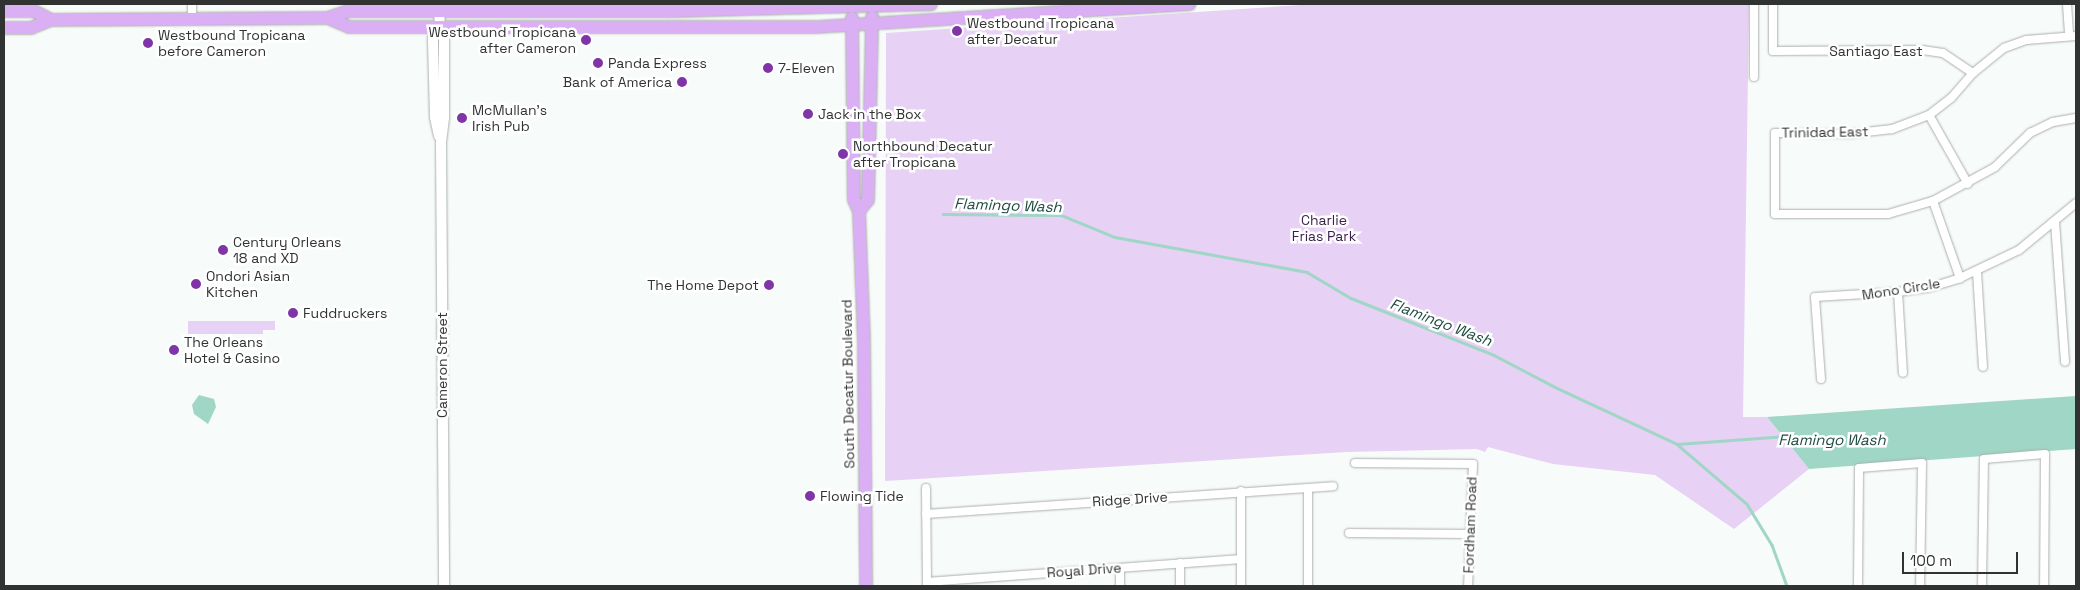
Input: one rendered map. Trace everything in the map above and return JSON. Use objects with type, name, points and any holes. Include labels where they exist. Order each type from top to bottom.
[{"type":"main road","points":[[4,28],[31,28],[51,20],[328,18],[348,11],[439,7],[739,10],[931,4]]},
{"type":"main road","points":[[328,18],[349,27],[852,26],[1127,6],[1189,4]]},
{"type":"main road","name":"South Decatur Boulevard","points":[[852,6],[854,200],[860,211],[866,586]]},
{"type":"main road","name":"South Decatur Boulevard","points":[[860,211],[868,200],[872,6]]},
{"type":"main road","points":[[653,27],[663,19],[718,18],[739,10]]},
{"type":"main road","points":[[4,11],[34,11],[51,20]]},
{"type":"street","points":[[192,4],[192,19]]},
{"type":"street","points":[[1754,4],[1754,77]]},
{"type":"street","name":"Santiago East","points":[[1773,4],[1773,51],[1922,50],[1942,53],[1973,73]]},
{"type":"street","points":[[2067,4],[2073,36]]},
{"type":"street","name":"Cameron Street","points":[[439,7],[440,27],[444,38],[444,118],[441,144],[444,586]]},
{"type":"street","name":"Trinidad East","points":[[1933,201],[1888,214],[1775,214],[1774,133],[1849,134],[1892,129],[1928,115],[1951,98],[1973,73],[2004,48],[2026,40],[2073,36]]},
{"type":"street","points":[[1928,115],[1968,184]]},
{"type":"street","points":[[1960,278],[1933,201],[1968,184],[1995,167],[2030,133],[2053,122],[2076,118]]},
{"type":"street","name":"Mono Circle","points":[[1821,379],[1815,297],[1898,292],[1928,288],[1977,272],[2019,250],[2076,204]]},
{"type":"street","points":[[2055,222],[2065,362]]},
{"type":"street","points":[[1977,272],[1983,367]]},
{"type":"street","points":[[1898,292],[1903,374]]},
{"type":"street","points":[[1982,586],[1984,459],[2045,454],[2044,586]]},
{"type":"street","points":[[1858,586],[1859,468],[1922,463],[1920,586]]},
{"type":"street","name":"Fordham Road","points":[[1355,464],[1473,464],[1468,534],[1468,586]]},
{"type":"street","name":"Ridge Drive","points":[[926,514],[1333,486]]},
{"type":"street","points":[[926,488],[927,584]]},
{"type":"street","points":[[1308,488],[1308,586]]},
{"type":"street","points":[[1241,492],[1241,586]]},
{"type":"street","points":[[1349,533],[1468,534]]},
{"type":"street","name":"Royal Drive","points":[[927,584],[994,577],[1241,559]]},
{"type":"street","points":[[1180,563],[1180,586]]},
{"type":"street","points":[[1120,568],[1120,586]]},
{"type":"street","points":[[994,577],[994,586]]},
{"type":"green space","name":"Charlie Frias Park","points":[[1316,4],[1749,4],[1743,417],[1767,417],[1809,469],[1734,529],[1655,475],[1553,464],[1488,447],[1485,452],[1477,449],[1346,452],[885,481],[886,33]]},
{"type":"green space","points":[[188,321],[275,321],[275,330],[263,330],[263,334],[188,334]]},
{"type":"water","points":[[199,395],[214,399],[216,407],[208,424],[194,414],[192,405]]},
{"type":"water","name":"Flamingo Wash","points":[[2076,396],[2076,449],[1809,469],[1767,417]]},
{"type":"waterway","name":"Flamingo Wash","points":[[943,214],[1061,215],[1115,237],[1307,272],[1351,298],[1494,355],[1557,388],[1677,444],[1785,436]]},
{"type":"waterway","points":[[1678,445],[1747,504],[1772,545],[1787,586]]},
{"type":"place","name":"Westbound Tropicana after Decatur","points":[[957,31]]},
{"type":"place","name":"Westbound Tropicana after Cameron","points":[[586,40]]},
{"type":"place","name":"Westbound Tropicana before Cameron","points":[[148,43]]},
{"type":"place","name":"Panda Express","points":[[598,63]]},
{"type":"place","name":"7-Eleven","points":[[768,68]]},
{"type":"place","name":"Bank of America","points":[[682,82]]},
{"type":"place","name":"Jack in the Box","points":[[808,114]]},
{"type":"place","name":"McMullan's Irish Pub","points":[[462,118]]},
{"type":"place","name":"Northbound Decatur after Tropicana","points":[[843,154]]},
{"type":"place","name":"Century Orleans 18 and XD","points":[[223,250]]},
{"type":"place","name":"Ondori Asian Kitchen","points":[[196,284]]},
{"type":"place","name":"The Home Depot","points":[[769,285]]},
{"type":"place","name":"Fuddruckers","points":[[293,313]]},
{"type":"place","name":"The Orleans Hotel & Casino","points":[[174,350]]},
{"type":"place","name":"Flowing Tide","points":[[810,496]]}]
